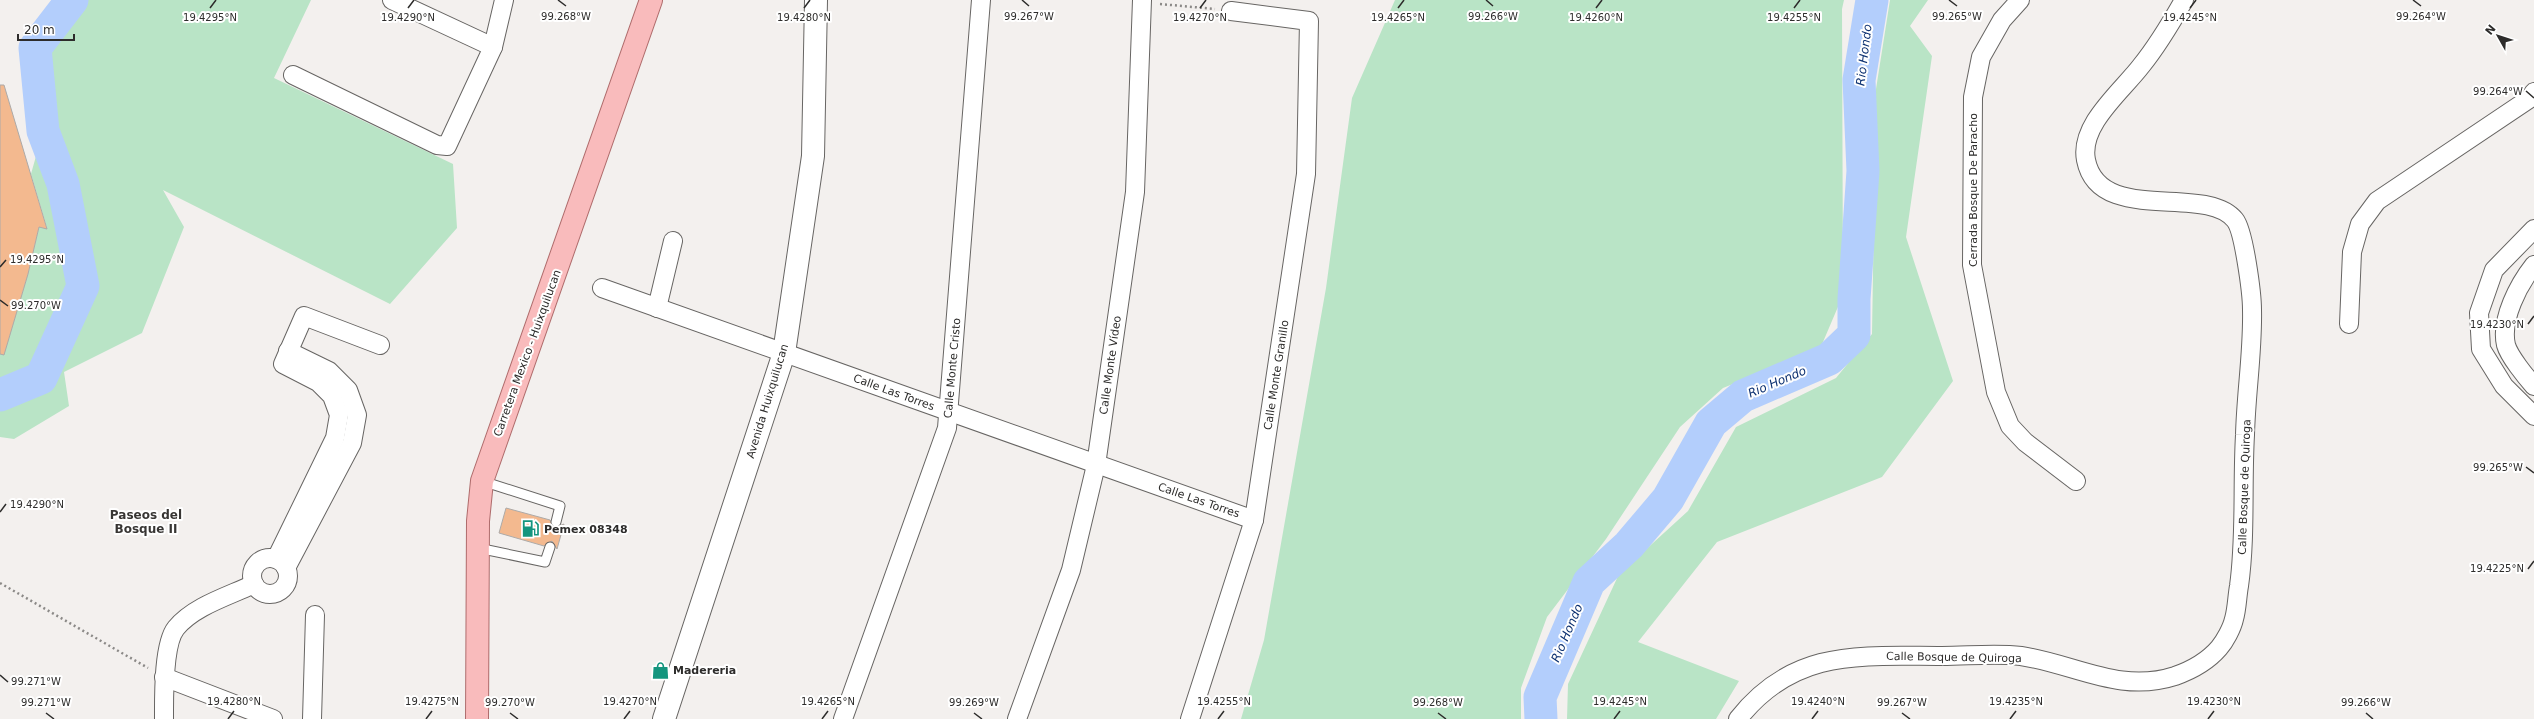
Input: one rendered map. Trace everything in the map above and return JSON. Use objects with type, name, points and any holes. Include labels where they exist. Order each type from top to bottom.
[{"type":"main road","name":"Carretera Mexico - Huixquilucan","points":[[477,719],[478,548],[482,481],[651,0]]},
{"type":"street","points":[[392,0],[493,47]]},
{"type":"street","points":[[293,75],[437,145],[447,146],[493,47],[504,0]]},
{"type":"street","name":"Avenida Huixquilucan","points":[[664,719],[784,353],[813,156],[816,0]]},
{"type":"street","name":"Calle Monte Cristo","points":[[842,719],[947,428],[982,0]]},
{"type":"street","name":"Cerrada Bosque De Paracho","points":[[2020,0],[2002,20],[1981,57],[1973,97],[1972,265],[1996,392],[2010,426],[2025,442],[2076,482]]},
{"type":"street","name":"Calle Bosque de Quiroga","points":[[1738,719],[1755,697],[1797,670],[1846,656],[2021,656],[2112,680],[2156,682],[2194,669],[2221,647],[2234,619],[2245,525],[2244,438],[2253,308],[2242,235],[2236,220],[2225,212],[2200,204],[2146,202],[2117,194],[2100,184],[2089,170],[2085,156],[2088,137],[2098,116],[2140,68],[2163,37],[2184,0]]},
{"type":"street","name":"Calle Monte Vídeo","points":[[1017,719],[1072,570],[1096,465],[1135,192],[1142,1]]},
{"type":"street","name":"Calle Monte Granillo","points":[[1190,719],[1254,520],[1306,174],[1309,22],[1232,11]]},
{"type":"street","points":[[2349,324],[2352,252],[2360,224],[2377,201],[2529,99],[2534,92]]},
{"type":"street","points":[[2534,229],[2494,270],[2479,313],[2481,349],[2504,386],[2534,416]]},
{"type":"street","points":[[657,308],[673,241]]},
{"type":"street","points":[[2534,265],[2522,279],[2508,312],[2506,345],[2526,377],[2534,386]]},
{"type":"street","name":"Calle Las Torres","points":[[602,288],[1254,520]]},
{"type":"street","points":[[281,564],[262,560],[257,564],[252,578],[254,584],[264,593],[278,592],[287,582],[281,564],[352,443],[357,415],[348,390],[329,372],[288,351],[304,316],[380,345]]},
{"type":"street","points":[[164,719],[164,677],[171,640],[176,628],[193,613],[254,584]]},
{"type":"street","points":[[312,719],[315,615]]},
{"type":"street","points":[[164,677],[273,719]]},
{"type":"lane","points":[[482,481],[560,506],[556,522]]},
{"type":"lane","points":[[478,548],[545,562],[550,547]]},
{"type":"path","points":[[1142,1],[1232,11]]},
{"type":"path","points":[[0,583],[164,677]]},
{"type":"green space","points":[[69,0],[311,0],[274,78],[453,164],[457,228],[390,304],[163,190],[184,227],[142,333],[64,372],[69,406],[14,439],[0,437],[0,342],[7,344],[28,274],[39,227],[47,228],[31,174],[43,131],[35,48]]},
{"type":"green space","points":[[1395,0],[1844,0],[1842,9],[1843,295],[1820,349],[1723,388],[1680,427],[1606,539],[1547,617],[1521,688],[1521,719],[1241,719],[1264,640],[1326,288],[1352,98]]},
{"type":"green space","points":[[1890,0],[1928,0],[1910,26],[1932,56],[1906,237],[1953,381],[1882,477],[1717,542],[1638,642],[1739,681],[1716,719],[1567,719],[1568,684],[1619,574],[1688,511],[1736,427],[1836,378],[1872,334],[1876,89]]},
{"type":"building","points":[[0,85],[4,85],[47,229],[39,227],[28,274],[4,355],[0,354]]},
{"type":"building","name":"Pemex 08348","points":[[506,508],[550,520],[554,528],[564,524],[557,549],[552,541],[544,546],[499,533]]},
{"type":"waterway","points":[[0,395],[41,378],[83,286],[63,184],[43,131],[35,48],[72,0]]},
{"type":"waterway","name":"Rio Hondo","points":[[1541,719],[1540,697],[1589,582],[1629,545],[1668,499],[1711,423],[1743,396],[1829,359],[1854,335],[1854,299],[1863,171],[1859,80],[1872,0]]},
{"type":"place","name":"Pemex 08348","points":[[531,529]]},
{"type":"place","name":"Madereria","points":[[660,670]]},
{"type":"district","name":"Paseos del Bosque II","points":[[146,522]]}]
